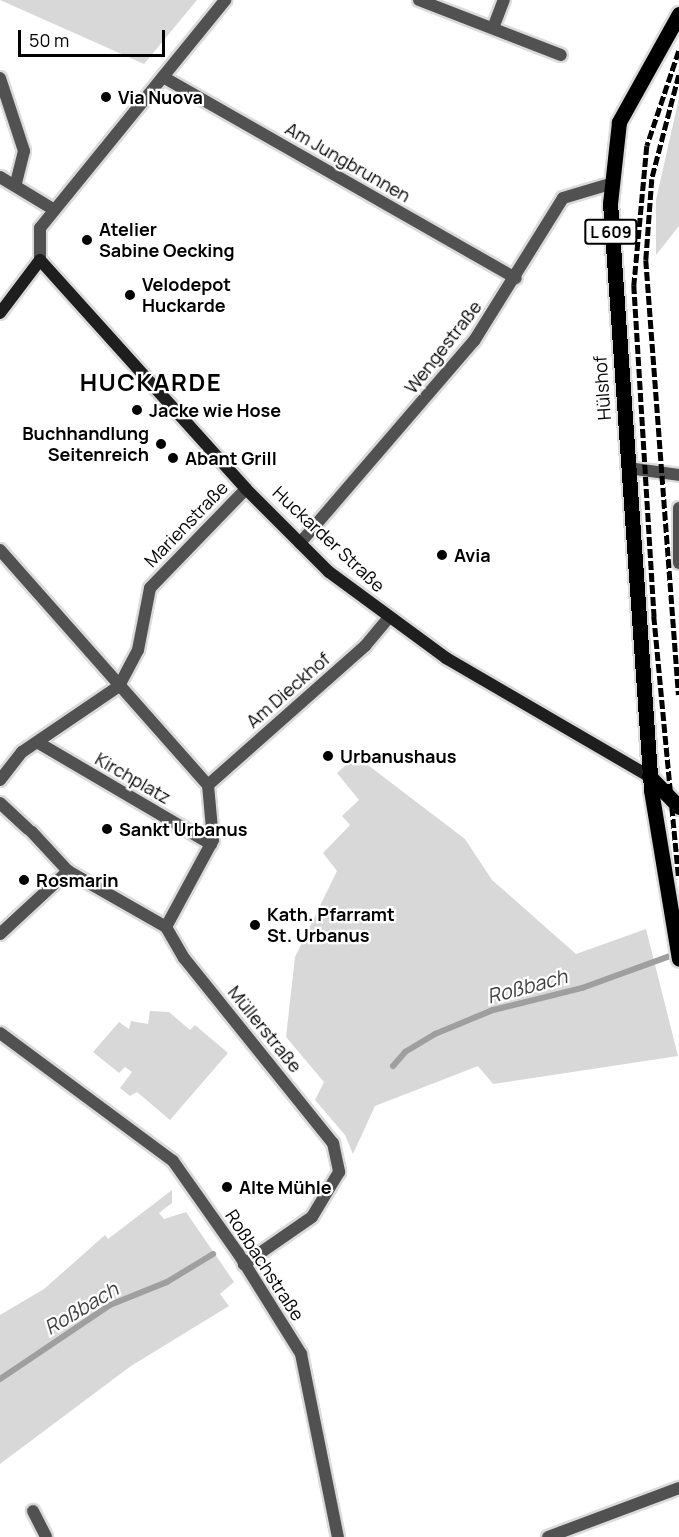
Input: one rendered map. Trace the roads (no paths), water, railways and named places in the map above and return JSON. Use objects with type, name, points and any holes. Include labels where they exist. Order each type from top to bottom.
[{"type":"main road","name":"Hülshof","points":[[649,776],[610,184],[619,122],[679,14]]},
{"type":"main road","points":[[0,313],[40,260]]},
{"type":"main road","name":"Huckarder Straße","points":[[40,260],[246,489],[300,543],[388,619],[649,776],[679,807]]},
{"type":"main road","name":"L 609","points":[[649,776],[679,959]]},
{"type":"street","points":[[40,260],[40,228],[53,209],[225,0]]},
{"type":"street","points":[[419,0],[561,55]]},
{"type":"street","points":[[493,28],[504,0]]},
{"type":"street","name":"Am Jungbrunnen","points":[[163,77],[516,278]]},
{"type":"street","points":[[0,78],[24,151],[16,184]]},
{"type":"street","points":[[0,177],[16,184],[53,209]]},
{"type":"street","name":"Wengestraße","points":[[300,543],[454,367],[516,278],[564,198],[610,184]]},
{"type":"street","points":[[628,468],[679,475]]},
{"type":"street","name":"Marienstraße","points":[[119,686],[138,650],[150,588],[246,489]]},
{"type":"street","points":[[679,508],[679,563]]},
{"type":"street","points":[[0,550],[208,784],[211,844],[166,927],[68,871],[0,803]]},
{"type":"street","name":"Am Dieckhof","points":[[208,784],[365,646],[388,619]]},
{"type":"street","points":[[0,780],[37,742],[119,686]]},
{"type":"street","name":"Kirchplatz","points":[[37,742],[211,844]]},
{"type":"street","points":[[0,934],[68,871]]},
{"type":"street","name":"Müllerstraße","points":[[166,927],[184,958],[333,1143],[338,1156],[339,1172],[323,1206],[244,1264]]},
{"type":"street","name":"Roßbachstraße","points":[[0,1033],[173,1161],[244,1264],[301,1354],[338,1537]]},
{"type":"street","points":[[548,1537],[679,1488]]},
{"type":"street","points":[[33,1511],[46,1537]]},
{"type":"waterway","name":"Roßbach","points":[[393,1066],[405,1052],[435,1034],[493,1010],[582,988],[678,953]]},
{"type":"waterway","name":"Roßbach","points":[[0,1379],[110,1305],[167,1282],[213,1254]]},
{"type":"railway","points":[[679,51],[647,146],[634,285],[654,616],[679,879]]},
{"type":"railway","points":[[679,75],[652,179],[646,260],[679,695]]},
{"type":"place","name":"Via Nuova","points":[[106,97]]},
{"type":"place","name":"Atelier Sabine Oecking","points":[[87,240]]},
{"type":"place","name":"Velodepot Huckarde","points":[[130,295]]},
{"type":"place","name":"Jacke wie Hose","points":[[137,410]]},
{"type":"place","name":"Buchhandlung Seitenreich","points":[[161,444]]},
{"type":"place","name":"Abant Grill","points":[[173,458]]},
{"type":"place","name":"Avia","points":[[442,555]]},
{"type":"place","name":"Urbanushaus","points":[[328,756]]},
{"type":"place","name":"Sankt Urbanus","points":[[107,829]]},
{"type":"place","name":"Rosmarin","points":[[24,880]]},
{"type":"place","name":"Kath. Pfarramt St. Urbanus","points":[[255,925]]},
{"type":"place","name":"Alte Mühle","points":[[227,1187]]},
{"type":"district","name":"HUCKARDE","points":[[151,382]]}]
